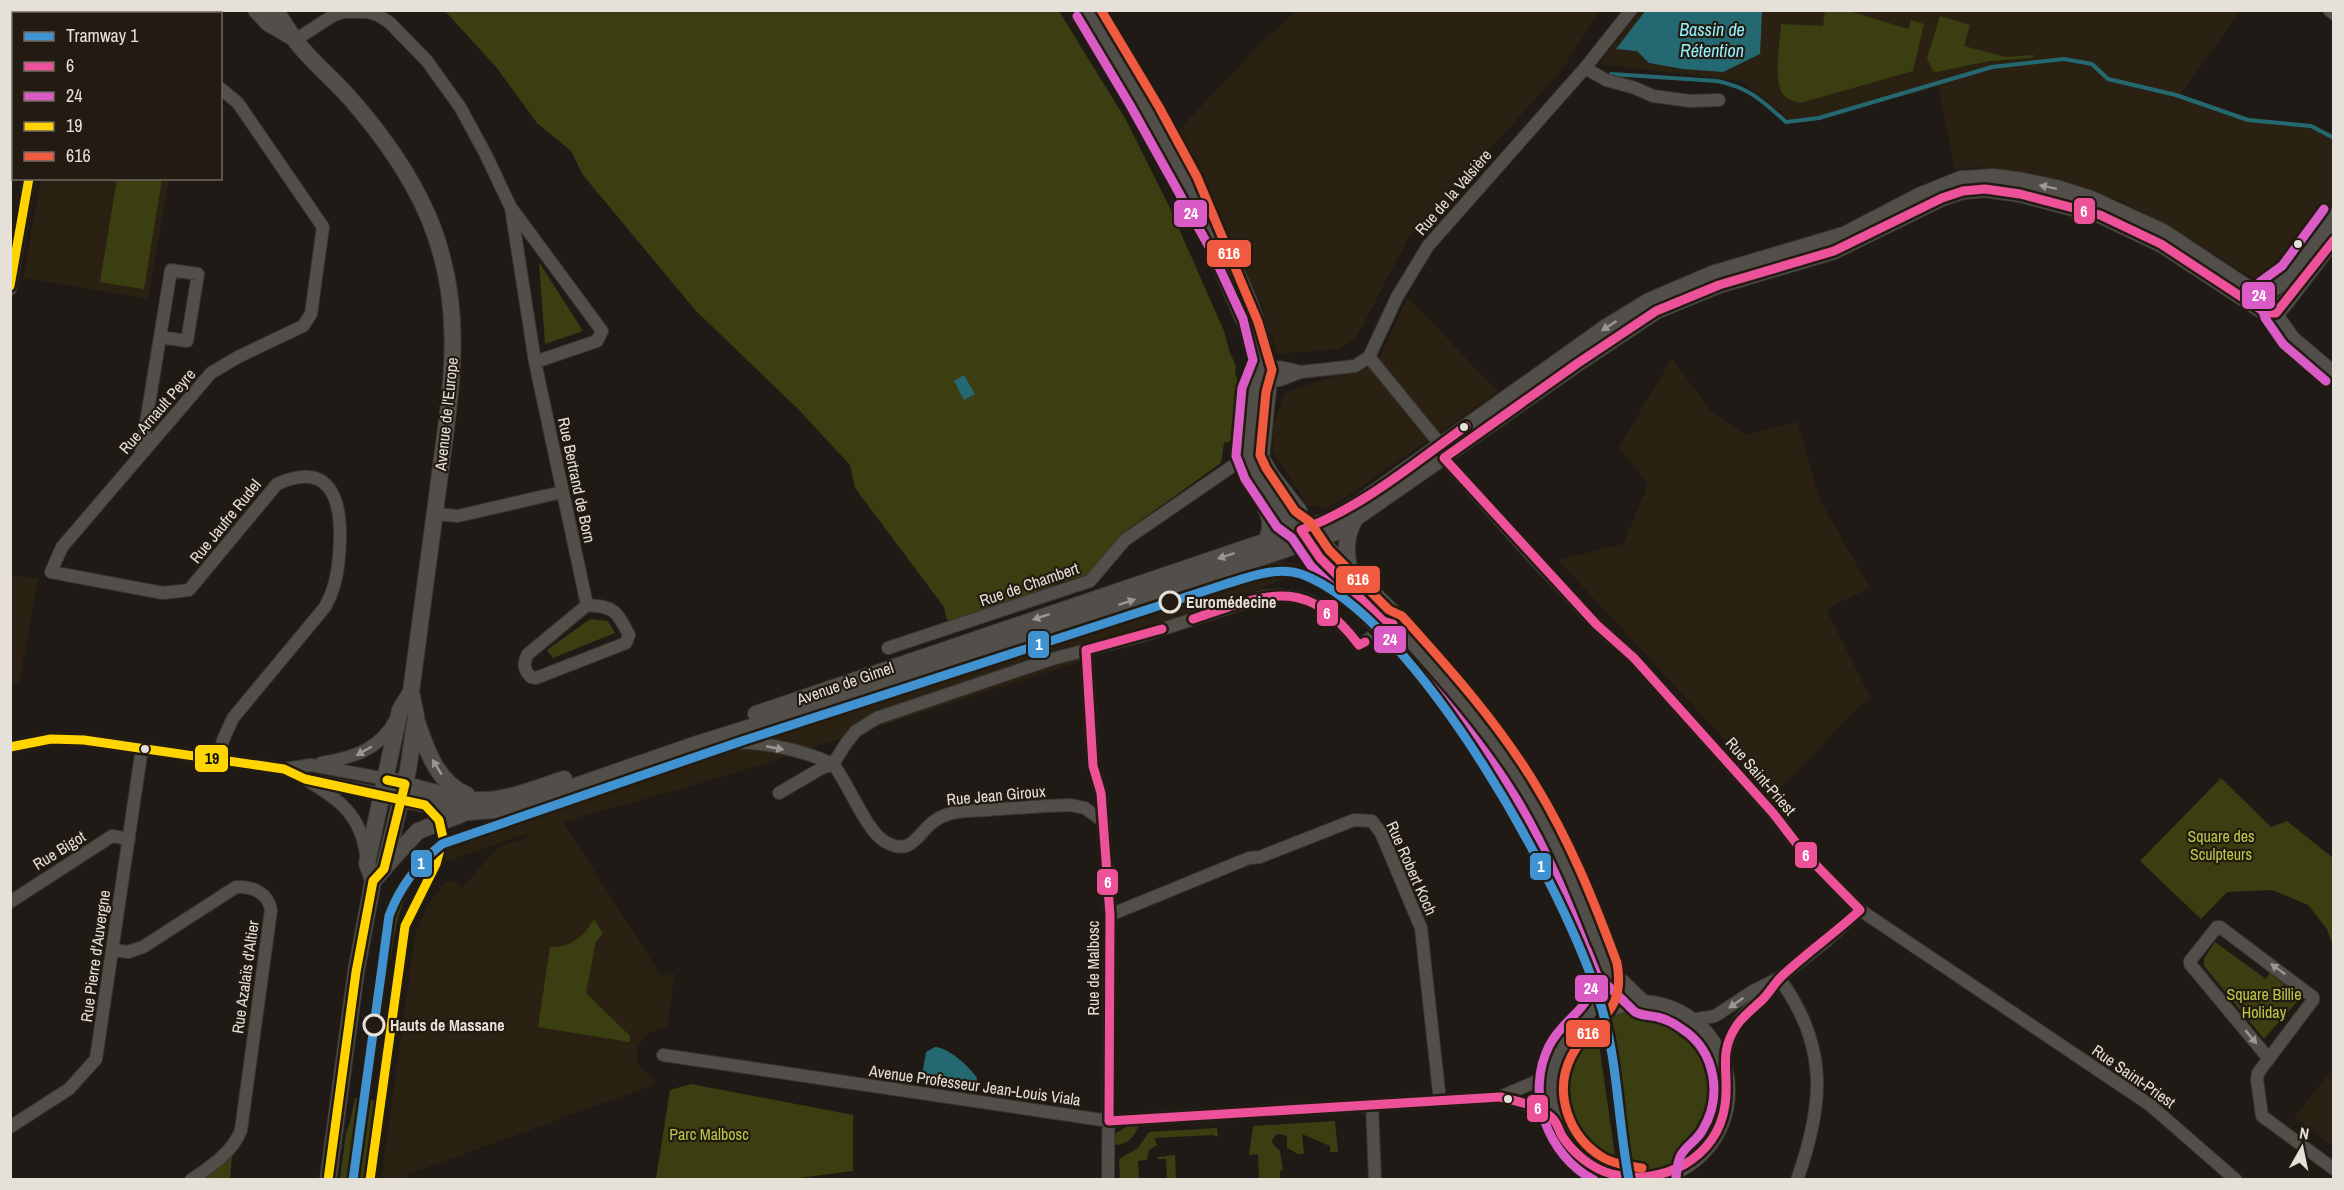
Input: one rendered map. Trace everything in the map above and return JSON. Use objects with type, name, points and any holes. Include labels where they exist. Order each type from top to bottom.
[{"type":"main road","name":"Avenue de l'Europe","points":[[256,10],[268,23],[295,40]]},
{"type":"main road","name":"Avenue de l'Europe","points":[[274,10],[284,20],[295,40],[373,124],[394,154],[424,208],[440,249],[450,293],[453,367],[408,713],[403,791],[378,875],[356,972],[328,1179]]},
{"type":"main road","points":[[1087,10],[1149,113],[1186,183],[1247,327],[1260,371],[1268,389],[1255,458],[1266,490],[1286,519],[1305,536],[1320,558],[1383,621],[1393,624],[1472,712],[1540,815],[1572,880],[1606,966],[1606,988],[1593,1016]]},
{"type":"main road","points":[[1305,536],[1334,533],[1355,519],[1605,328],[1649,301],[1712,274],[1844,235],[1919,196],[1961,179],[1994,177],[2023,181],[2056,188],[2091,200],[2163,232],[2249,289],[2269,291],[2290,275],[2334,216]]},
{"type":"main road","points":[[1305,536],[1442,451],[1656,311],[1719,285],[1834,251],[1942,198],[1964,191],[1985,189],[2020,194],[2100,215],[2161,244],[2266,313],[2276,313],[2286,302],[2334,238]]},
{"type":"main road","points":[[1255,458],[1299,512],[1305,536],[1325,546],[1349,569],[1392,612],[1393,624]]},
{"type":"main road","points":[[1264,543],[1271,528],[1271,521],[1262,499],[1266,490]]},
{"type":"main road","points":[[1349,569],[1346,545],[1349,530],[1355,519]]},
{"type":"main road","name":"Avenue de Gimel","points":[[474,806],[552,783],[1264,543],[1305,536]]},
{"type":"main road","name":"Avenue de Gimel","points":[[384,787],[474,806],[509,809],[697,744],[803,711],[1305,536]]},
{"type":"main road","name":"Avenue de l'Europe","points":[[378,875],[367,863],[384,787],[408,713]]},
{"type":"main road","points":[[378,875],[418,831],[474,806],[441,774],[408,713]]},
{"type":"main road","points":[[1606,966],[1643,1003]]},
{"type":"main road","points":[[1643,1003],[1668,1008],[1691,1020],[1710,1040],[1723,1065],[1727,1095],[1720,1126],[1708,1146],[1691,1162],[1666,1174],[1639,1179],[1608,1173],[1588,1162],[1572,1148],[1556,1122],[1551,1095],[1554,1067],[1571,1034],[1593,1016],[1616,1006],[1643,1003]]},
{"type":"main road","points":[[1688,1179],[1691,1162]]},
{"type":"street","name":"Rue de la Valsière","points":[[1369,357],[1398,297],[1428,246],[1585,68],[1632,10]]},
{"type":"street","points":[[2329,10],[2334,14]]},
{"type":"street","name":"Rue Bertrand de Born","points":[[295,40],[334,15],[344,12],[367,12],[378,15],[390,23],[427,62],[460,107],[486,154],[511,208],[535,362],[587,605]]},
{"type":"street","points":[[1585,68],[1606,80],[1653,96],[1690,101],[1719,100]]},
{"type":"street","name":"Rue Arnault Peyre","points":[[51,572],[62,548],[140,454],[212,373],[238,357],[303,326],[311,314],[323,227],[238,103],[222,90]]},
{"type":"street","points":[[10,290],[30,180]]},
{"type":"street","name":"Rue Bertrand de Born","points":[[511,208],[602,331],[597,341],[535,362]]},
{"type":"street","points":[[140,454],[171,270],[198,274],[187,341],[160,337]]},
{"type":"street","points":[[2269,291],[2276,313],[2293,337],[2334,372]]},
{"type":"street","points":[[1260,371],[1270,366],[1301,372],[1355,366],[1369,357]]},
{"type":"street","name":"Rue Saint-Priest","points":[[1369,357],[1442,451],[1522,546],[1596,624],[1634,658],[1766,805],[1803,852],[1860,910],[2132,1093],[2164,1116],[2236,1179]]},
{"type":"street","name":"Rue de Chambert","points":[[888,648],[1090,581],[1098,575],[1117,547],[1125,540],[1255,458]]},
{"type":"street","name":"Rue Jaufre Rudel","points":[[51,572],[163,593],[189,590],[277,484],[288,479],[307,477],[322,481],[328,487],[338,506],[340,522],[337,574],[333,593],[325,607],[233,718],[223,740],[218,761]]},
{"type":"street","points":[[435,514],[458,516],[562,492]]},
{"type":"street","points":[[779,793],[833,764],[856,731],[878,718],[944,694],[1086,650],[1141,636],[1262,597],[1276,594],[1294,596],[1313,602],[1337,618],[1359,645],[1393,624]]},
{"type":"street","points":[[587,605],[614,610],[629,635],[626,643],[567,667],[536,678],[531,677],[524,668],[524,661],[528,654],[587,605]]},
{"type":"street","name":"Rue de Malbosc","points":[[1086,650],[1093,766],[1101,793],[1110,915],[1108,1179]]},
{"type":"street","points":[[10,747],[51,739],[84,740],[284,769],[350,758],[368,749],[408,713]]},
{"type":"street","points":[[697,744],[741,741],[808,754],[833,764]]},
{"type":"street","name":"Rue Pierre d'Auvergne","points":[[10,1127],[69,1089],[96,1059],[142,748]]},
{"type":"street","name":"Rue Jean Giroux","points":[[833,764],[876,835],[898,846],[904,847],[914,842],[930,823],[952,813],[1070,805],[1085,808],[1104,822]]},
{"type":"street","points":[[311,765],[384,787]]},
{"type":"street","points":[[284,769],[337,799],[349,812],[364,840],[367,863]]},
{"type":"street","points":[[305,779],[384,787]]},
{"type":"street","name":"Rue Robert Koch","points":[[1110,915],[1249,858],[1260,858],[1354,820],[1372,821],[1381,834],[1421,928],[1440,1101]]},
{"type":"street","name":"Rue Bigot","points":[[10,902],[112,836],[129,839]]},
{"type":"street","name":"Rue Azalaïs d'Altier","points":[[113,951],[128,952],[143,947],[236,887],[263,893],[270,903],[271,910],[241,1130],[231,1148],[191,1179]]},
{"type":"street","points":[[1691,1020],[1715,1016],[1753,991],[1779,978],[1825,942],[1860,910]]},
{"type":"street","points":[[2269,1059],[2190,964],[2217,927],[2227,932],[2313,997],[2313,1000],[2269,1059],[2258,1073],[2256,1080],[2262,1116],[2334,1169]]},
{"type":"street","points":[[1723,1065],[1731,1034],[1740,1020],[1766,996],[1779,978]]},
{"type":"street","points":[[1779,978],[1803,1016],[1816,1057],[1818,1084],[1815,1116],[1797,1179]]},
{"type":"street","name":"Avenue Professeur Jean-Louis Viala","points":[[663,1055],[1109,1122],[1500,1097],[1536,1107],[1556,1122]]},
{"type":"street","name":"Avenue Professeur Jean-Louis Viala","points":[[1500,1097],[1535,1082],[1554,1067]]},
{"type":"street","points":[[1372,1105],[1375,1179]]},
{"type":"shaded area","points":[[1297,10],[1600,11],[1561,71],[1408,239],[1356,338],[1339,349],[1277,354],[1261,303],[1220,218],[1174,135],[1262,42]]},
{"type":"shaded area","points":[[1639,11],[2240,11],[2181,94],[2247,117],[2316,125],[2333,134],[2333,202],[2279,272],[2268,280],[2257,282],[2198,243],[2121,201],[2034,175],[1978,167],[1955,170],[1937,81],[1928,90],[1820,116],[1789,119],[1742,81],[1599,64]]},
{"type":"shaded area","points":[[41,180],[169,180],[148,299],[23,278]]},
{"type":"shaded area","points":[[1408,297],[1498,392],[1327,508],[1307,505],[1273,451],[1273,425],[1285,393],[1378,361]]},
{"type":"shaded area","points":[[1672,358],[1710,410],[1745,435],[1797,422],[1820,500],[1870,588],[1826,609],[1871,699],[1859,707],[1775,794],[1558,560],[1623,544],[1648,485],[1619,447]]},
{"type":"shaded area","points":[[1279,561],[1314,567],[1073,664],[725,776],[563,822],[662,977],[675,973],[667,1027],[648,1033],[638,1046],[637,1060],[641,1069],[656,1080],[655,1084],[407,1175],[409,1179],[381,1180],[415,935],[426,908],[445,881],[456,882],[462,888],[498,847],[527,838],[531,832],[447,861],[420,856],[449,838],[911,681]]},
{"type":"shaded area","points":[[10,574],[38,579],[19,684],[11,683]]},
{"type":"shaded area","points":[[2333,1069],[2333,1146],[2294,1117]]},
{"type":"green space","points":[[1846,10],[1908,29],[1911,20],[1924,24],[1913,71],[1800,103],[1786,98],[1778,80],[1781,24],[1823,26],[1825,11]]},
{"type":"green space","points":[[445,11],[1059,11],[1126,120],[1169,206],[1224,331],[1242,393],[1238,437],[1224,443],[1221,463],[1123,533],[1090,574],[1058,583],[1012,603],[949,622],[944,607],[855,488],[850,465],[798,409],[696,311],[583,175],[571,151],[537,123],[497,68]]},
{"type":"green space","points":[[1940,16],[1970,25],[1964,46],[2006,57],[2034,55],[2033,58],[1990,61],[1933,71],[1927,58]]},
{"type":"green space","points":[[117,180],[162,180],[144,289],[100,282]]},
{"type":"green space","points":[[539,262],[583,331],[545,344]]},
{"type":"green space","points":[[590,619],[608,621],[615,633],[553,658],[547,650]]},
{"type":"green space","name":"Square des Sculpteurs","points":[[2221,778],[2271,827],[2287,821],[2333,858],[2333,946],[2327,929],[2308,905],[2272,890],[2227,892],[2201,919],[2140,861]]},
{"type":"green space","points":[[419,859],[428,867],[411,886],[405,897],[397,921],[391,959],[379,957],[391,904],[409,870]]},
{"type":"green space","points":[[594,919],[603,934],[596,941],[586,993],[630,1036],[630,1042],[538,1027],[550,947],[558,947],[576,940]]},
{"type":"green space","name":"Square Billie Holiday","points":[[2215,942],[2266,979],[2270,973],[2300,998],[2264,1039],[2204,966],[2204,958]]},
{"type":"green space","points":[[1639,1010],[1670,1017],[1687,1026],[1705,1042],[1716,1062],[1720,1084],[1719,1106],[1711,1128],[1699,1146],[1681,1161],[1649,1172],[1632,1172],[1624,1140],[1607,1018]]},
{"type":"green space","points":[[1596,1023],[1617,1169],[1595,1158],[1578,1142],[1567,1123],[1560,1102],[1560,1081],[1565,1059],[1577,1040]]},
{"type":"green space","name":"Parc Malbosc","points":[[691,1084],[853,1115],[853,1171],[784,1180],[656,1179],[670,1090]]},
{"type":"green space","points":[[355,1098],[378,1101],[367,1179],[340,1179],[346,1133]]},
{"type":"green space","points":[[1335,1121],[1338,1152],[1330,1152],[1330,1146],[1302,1134],[1304,1154],[1298,1154],[1287,1148],[1285,1135],[1277,1134],[1272,1140],[1280,1151],[1283,1170],[1280,1171],[1280,1179],[1259,1179],[1258,1154],[1249,1155],[1253,1126]]},
{"type":"green space","points":[[1128,1126],[1138,1126],[1132,1138],[1125,1143],[1112,1145],[1116,1133]]},
{"type":"green space","points":[[1217,1128],[1218,1137],[1213,1135],[1154,1138],[1157,1145],[1149,1150],[1147,1160],[1138,1161],[1139,1179],[1120,1179],[1119,1159],[1138,1148],[1149,1132]]},
{"type":"green space","points":[[1175,1155],[1176,1179],[1167,1179],[1166,1159],[1157,1159]]},
{"type":"green space","points":[[232,1156],[230,1179],[199,1180]]},
{"type":"water","name":"Bassin de Rétention","points":[[1646,10],[1762,11],[1760,54],[1723,72],[1683,69],[1649,63],[1637,51],[1616,49]]},
{"type":"water","points":[[964,375],[975,394],[964,400],[954,381]]},
{"type":"water","points":[[935,1047],[946,1050],[964,1063],[977,1078],[976,1083],[971,1085],[925,1074],[923,1070],[926,1052]]},
{"type":"waterway","points":[[1611,74],[1717,81],[1728,84],[1754,96],[1786,122],[1819,118],[1992,67],[2064,59],[2092,64],[2108,79],[2176,95],[2248,120],[2311,126],[2334,138]]},
{"type":"tram line","name":"1","points":[[353,1180],[389,916],[410,876],[442,844],[742,741],[1226,584],[1263,573],[1282,571],[1301,574],[1346,600],[1392,644],[1439,700],[1483,764],[1523,832],[1557,898],[1584,959],[1602,1009],[1615,1072],[1629,1180]]},
{"type":"transit line","name":"616","points":[[1101,10],[1159,107],[1197,177],[1258,322],[1272,370],[1266,392],[1260,455],[1266,468],[1295,511],[1310,522],[1329,550],[1389,610],[1402,616],[1473,697],[1521,761],[1570,849],[1617,963],[1619,981],[1617,996],[1612,1007],[1587,1034],[1571,1057],[1564,1085],[1567,1113],[1581,1138],[1602,1157],[1642,1168]]},
{"type":"transit line","name":"24","points":[[1077,16],[1130,105],[1213,254],[1243,319],[1253,360],[1242,388],[1236,456],[1245,479],[1277,527],[1292,538],[1311,566],[1375,629],[1386,635],[1470,732],[1514,795],[1538,837],[1558,880],[1594,969],[1593,983],[1585,1003],[1563,1026],[1549,1046],[1542,1065],[1539,1084],[1540,1103],[1545,1122],[1564,1155],[1594,1180]]},
{"type":"transit line","name":"19","points":[[10,286],[29,180]]},
{"type":"transit line","name":"6","points":[[1162,629],[1086,650],[1093,766],[1101,793],[1110,915],[1109,1121],[1500,1097],[1540,1109],[1555,1121],[1562,1136],[1577,1154],[1605,1172],[1631,1177],[1668,1172],[1699,1154],[1711,1140],[1720,1124],[1726,1094],[1727,1045],[1737,1025],[1783,975],[1860,910],[1803,852],[1773,813],[1634,658],[1596,624],[1444,458],[1656,311],[1719,285],[1834,251],[1942,198],[1963,191],[1985,189],[2020,194],[2100,215],[2161,244],[2266,313],[2276,313],[2334,240]]},
{"type":"transit line","name":"24","points":[[2324,209],[2282,266],[2260,282],[2257,290],[2265,318],[2283,344],[2326,381]]},
{"type":"transit line","name":"6","points":[[1393,624],[1383,621],[1320,558],[1301,530],[1366,497],[1466,426]]},
{"type":"transit line","name":"6","points":[[1193,619],[1243,603],[1284,596],[1302,599],[1321,607],[1339,622],[1359,645],[1365,642]]},
{"type":"transit line","name":"19","points":[[10,747],[51,739],[84,740],[284,769],[305,779],[425,805],[439,820],[443,838],[436,864],[405,926],[370,1180]]},
{"type":"transit line","name":"19","points":[[328,1180],[356,972],[373,881],[384,869],[405,784],[387,780]]},
{"type":"transit line","name":"24","points":[[1587,950],[1597,975],[1635,1012],[1664,1019],[1679,1027],[1693,1038],[1709,1062],[1713,1076],[1713,1104],[1702,1131],[1681,1155],[1676,1178]]},
{"type":"place","name":"Euromédecine","points":[[1170,602]]},
{"type":"place","name":"Hauts de Massane","points":[[374,1025]]}]
